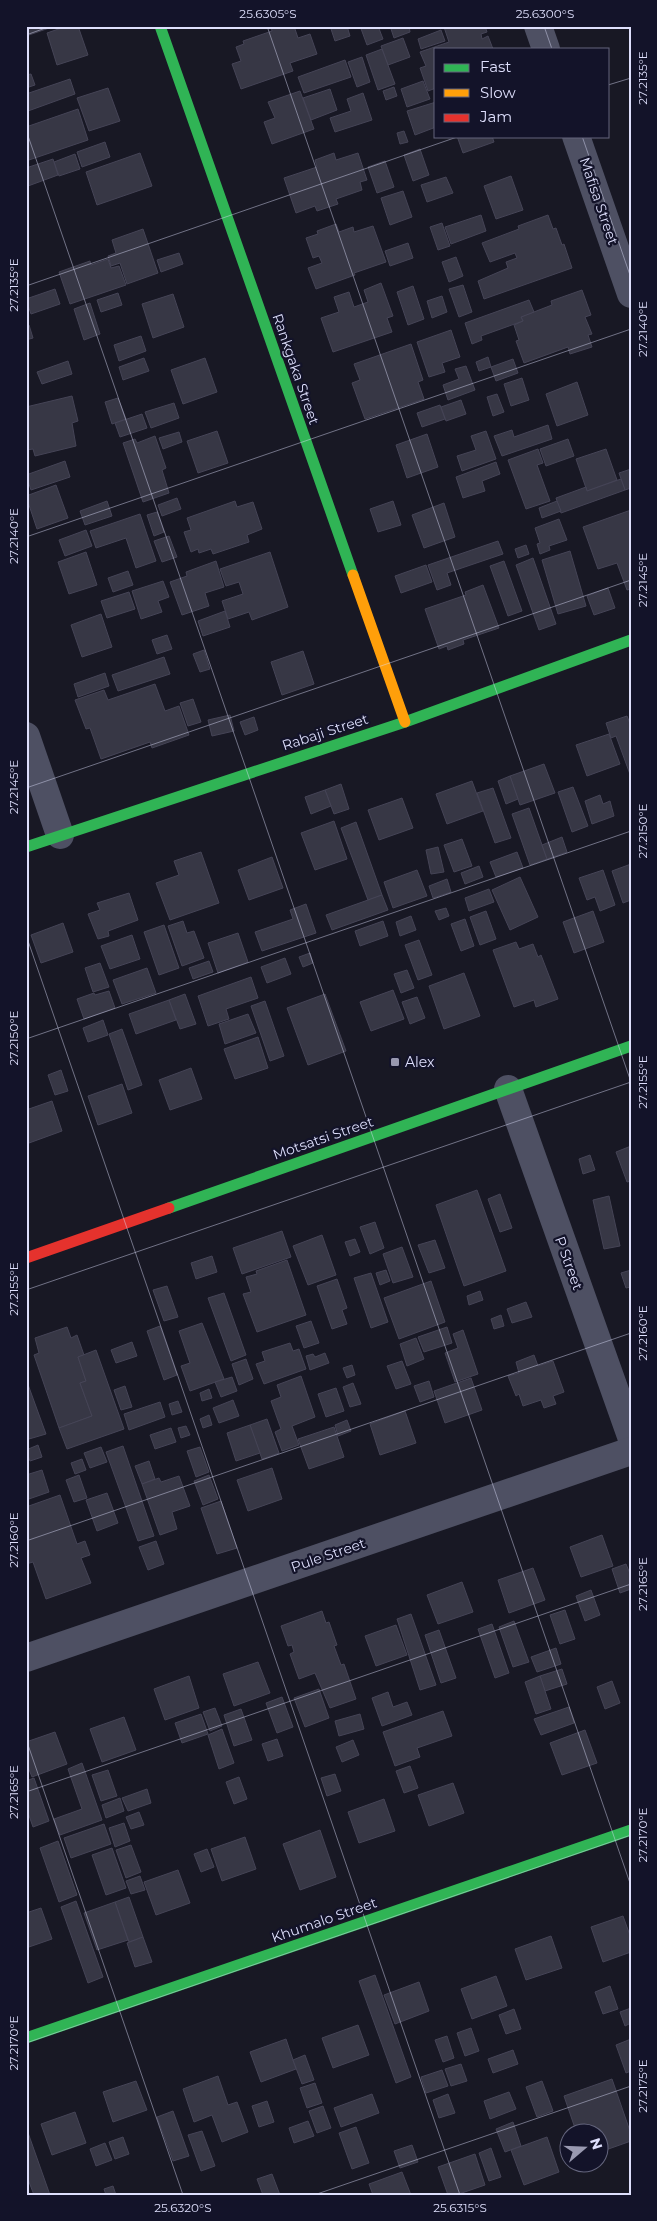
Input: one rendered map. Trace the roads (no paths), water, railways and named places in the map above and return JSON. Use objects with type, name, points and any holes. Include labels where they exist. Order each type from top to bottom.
[{"type":"street","name":"Rankgaka Street","points":[[160,26],[405,722]]},
{"type":"street","points":[[538,26],[546,48]]},
{"type":"street","name":"Mafisa Street","points":[[577,138],[631,294]]},
{"type":"street","name":"Rabaji Street","points":[[26,847],[405,722],[631,640]]},
{"type":"street","points":[[26,736],[60,835]]},
{"type":"street","name":"Motsatsi Street","points":[[26,1258],[631,1046]]},
{"type":"street","name":"P Street","points":[[508,1089],[631,1436]]},
{"type":"street","name":"Pule Street","points":[[26,1658],[631,1451]]},
{"type":"street","name":"Khumalo Street","points":[[26,2038],[631,1830]]},
{"type":"place","name":"Alex","points":[[395,1062]]}]
